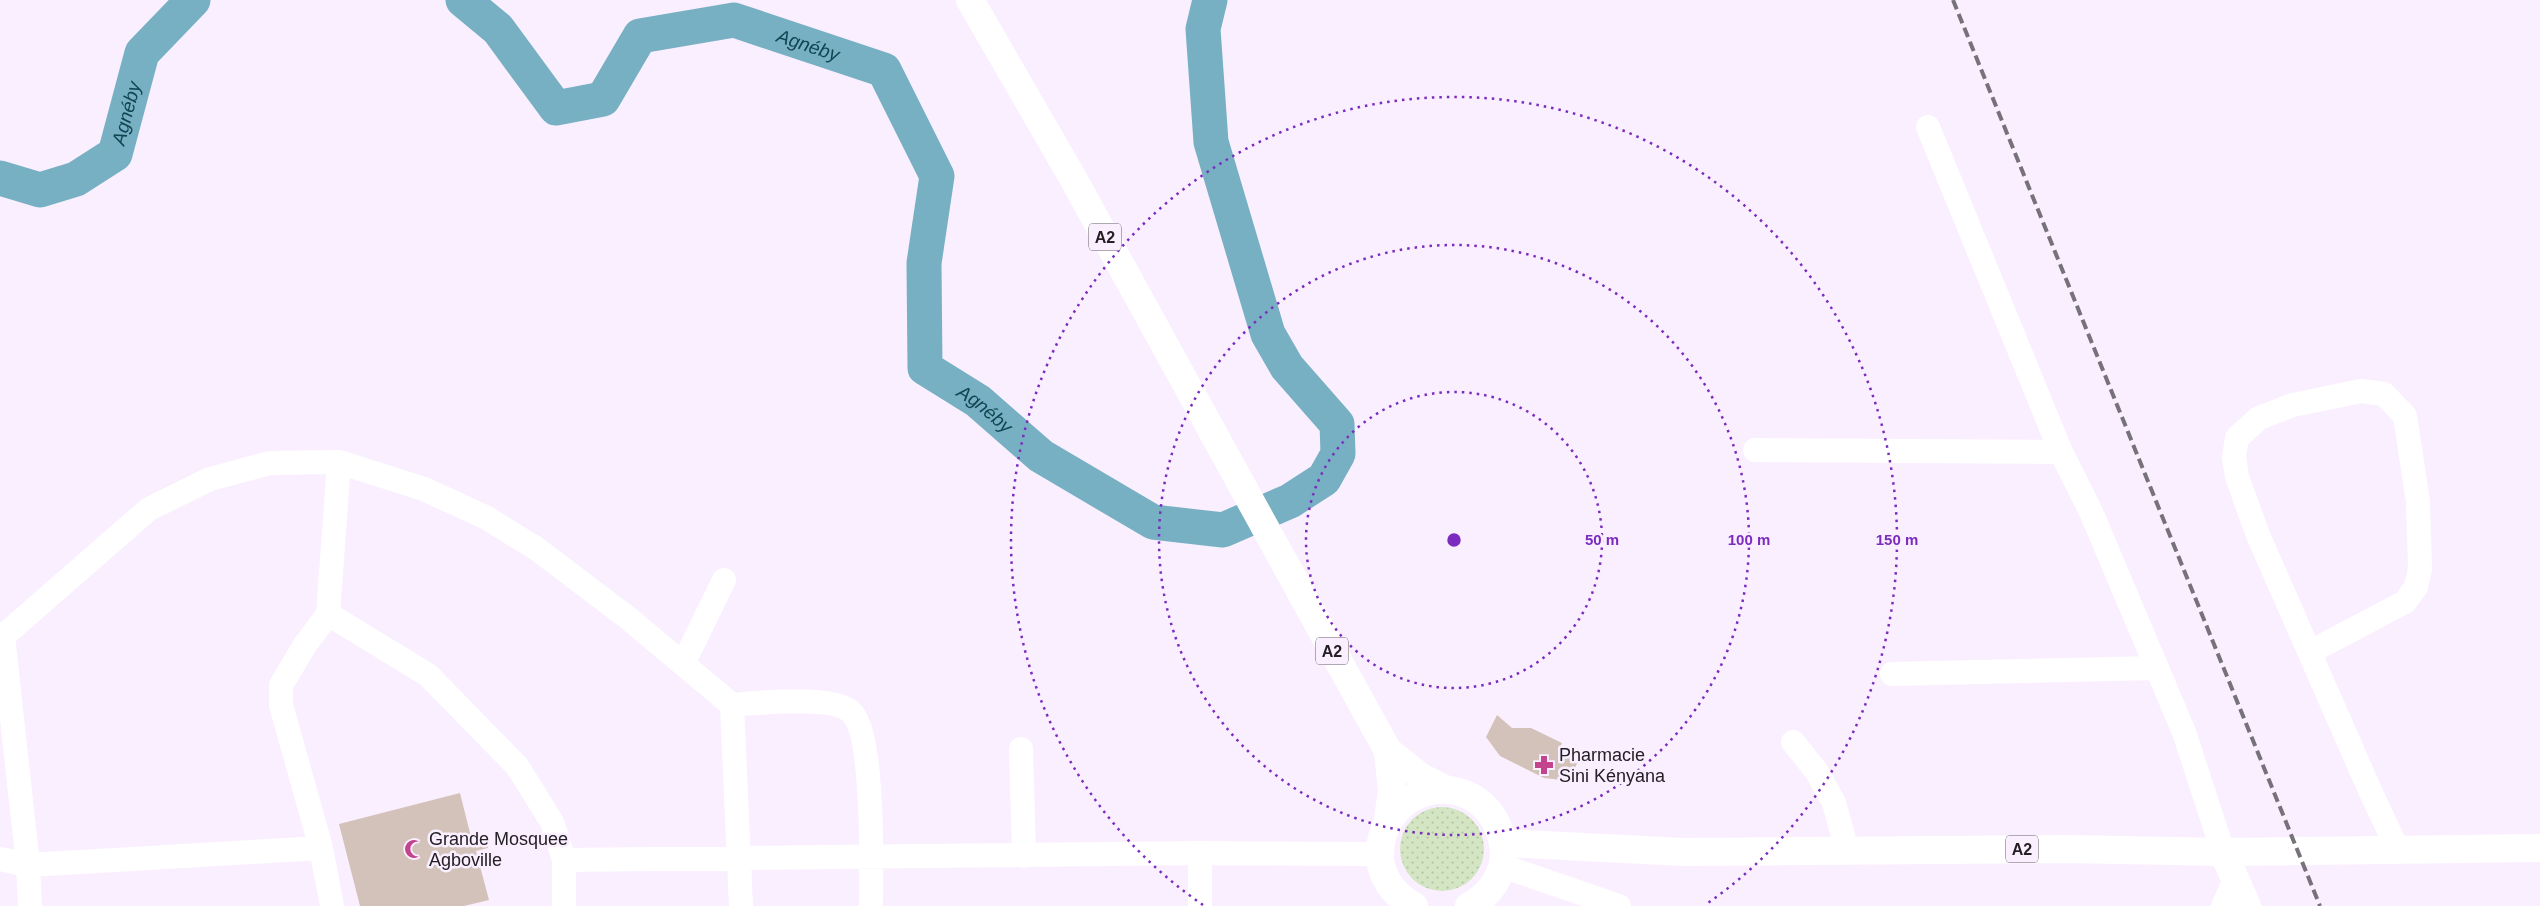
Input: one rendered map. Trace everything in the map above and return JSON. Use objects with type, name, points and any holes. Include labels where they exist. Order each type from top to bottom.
[{"type":"main road","name":"A2","points":[[970,0],[1074,180],[1388,751],[1421,778],[1445,789]]},
{"type":"main road","name":"A2","points":[[1388,751],[1392,791],[1388,820]]},
{"type":"main road","points":[[1414,906],[1405,902],[1392,889],[1383,872],[1379,854],[1381,836],[1388,820],[1399,806],[1412,797],[1428,790],[1445,789],[1466,794],[1484,805],[1497,822],[1503,854],[1497,880],[1488,893],[1475,905]]},
{"type":"main road","name":"A2","points":[[1503,854],[2067,849],[2224,852],[2397,848],[2540,848]]},
{"type":"main road","points":[[2224,852],[2247,906]]},
{"type":"street","points":[[1928,127],[2061,452],[2091,512],[2184,732],[2224,852]]},
{"type":"street","points":[[2310,652],[2405,602],[2416,587],[2420,569],[2418,502],[2405,416],[2384,394],[2362,390],[2293,405],[2259,418],[2236,438],[2234,457],[2237,476],[2258,535],[2397,848]]},
{"type":"street","points":[[1755,450],[2061,452]]},
{"type":"street","points":[[332,906],[321,848],[281,705],[281,685],[305,645],[328,614],[339,462]]},
{"type":"street","points":[[30,906],[28,865],[1,636],[149,509],[210,479],[270,463],[339,462],[424,489],[487,518],[537,549],[628,618],[732,705],[795,701],[834,704],[850,710],[860,726],[867,756],[871,906]]},
{"type":"street","points":[[683,664],[724,580]]},
{"type":"street","points":[[328,614],[428,675],[517,766],[552,822],[564,860],[564,906]]},
{"type":"street","points":[[1892,674],[2157,668]]},
{"type":"street","points":[[732,705],[741,906]]},
{"type":"street","points":[[1793,742],[1817,772],[1834,803],[1847,850]]},
{"type":"street","points":[[1021,749],[1024,856]]},
{"type":"street","points":[[0,859],[28,865],[321,848]]},
{"type":"street","points":[[564,860],[1200,853],[1379,854]]},
{"type":"street","points":[[1200,853],[1200,906]]},
{"type":"street","points":[[1503,854],[1619,906]]},
{"type":"street","points":[[2223,906],[2236,880]]},
{"type":"green space","points":[[1434,807],[1450,807],[1466,814],[1477,825],[1484,841],[1481,865],[1472,879],[1466,884],[1450,891],[1434,891],[1418,884],[1407,873],[1400,857],[1400,841],[1407,825],[1418,814]]},
{"type":"building","points":[[1497,715],[1512,728],[1531,728],[1562,743],[1558,752],[1581,753],[1570,781],[1544,778],[1500,756],[1486,737]]},
{"type":"building","name":"Grande Mosquee Agboville","points":[[460,793],[471,837],[484,833],[488,848],[476,851],[489,900],[464,906],[360,906],[339,824]]},
{"type":"waterway","name":"Agnéby","points":[[0,178],[40,190],[76,179],[115,154],[142,53],[193,0]]},
{"type":"waterway","name":"Agnéby","points":[[463,0],[498,29],[556,108],[603,99],[640,36],[734,20],[884,70],[937,176],[924,263],[925,368],[978,401],[1041,456],[1153,522],[1223,530],[1290,501],[1324,479],[1338,454],[1337,424],[1287,367],[1268,334],[1211,142],[1203,29],[1210,0]]},
{"type":"railway","points":[[1953,0],[2320,906]]},
{"type":"place","name":"Pharmacie Sini Kényana","points":[[1544,765]]},
{"type":"place","name":"Grande Mosquee Agboville","points":[[414,849]]}]
